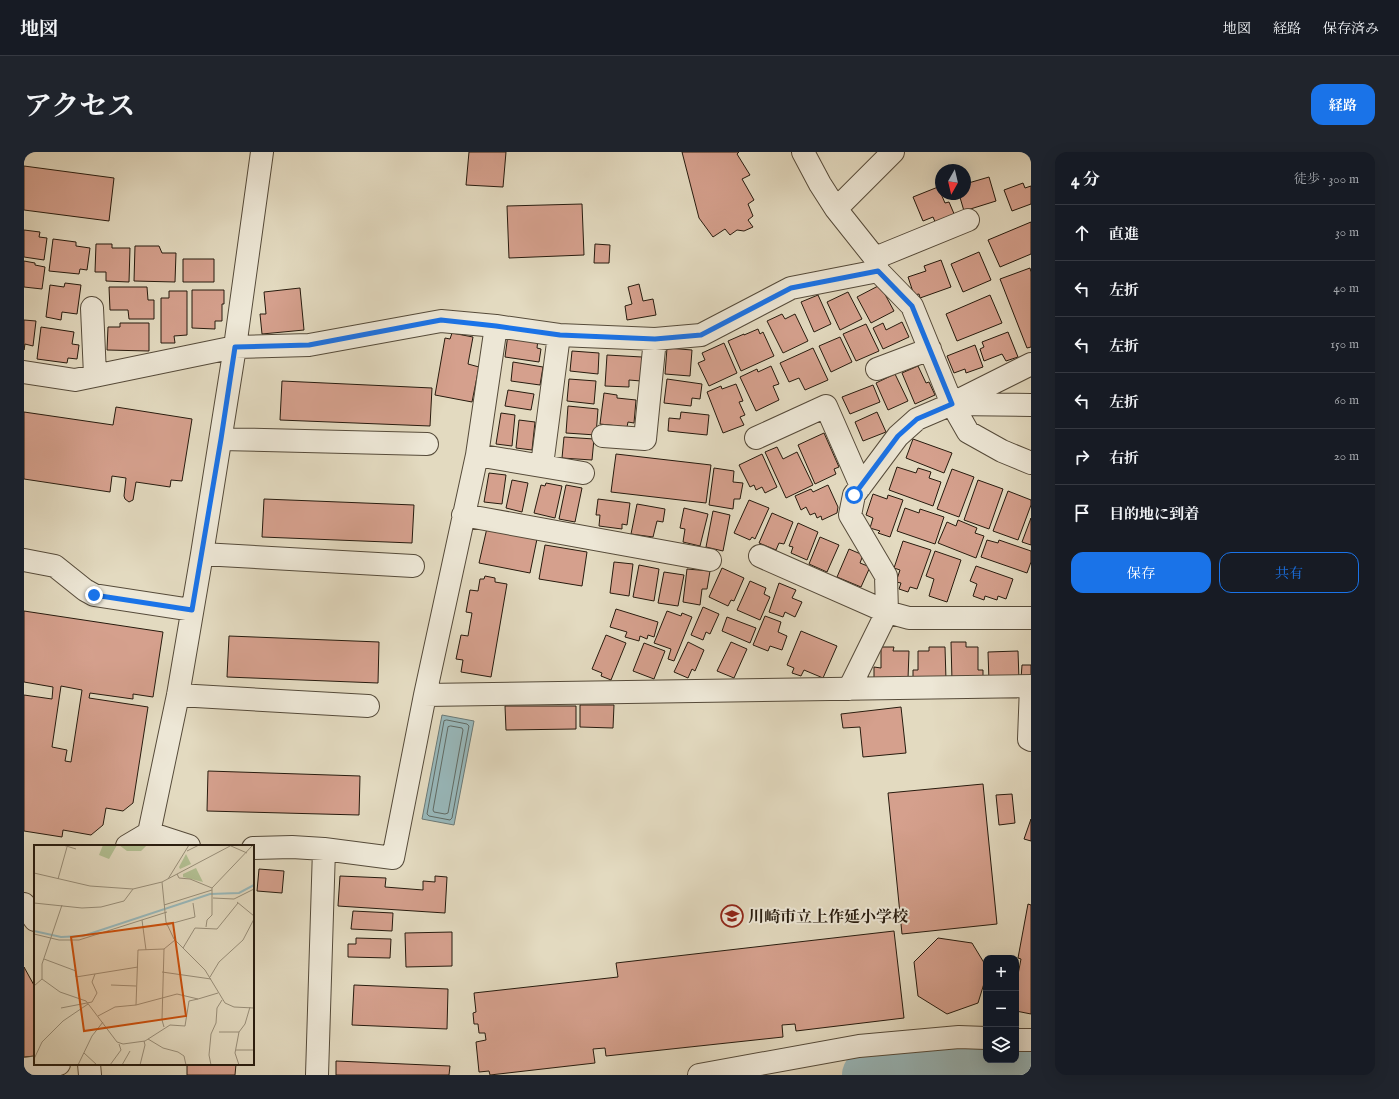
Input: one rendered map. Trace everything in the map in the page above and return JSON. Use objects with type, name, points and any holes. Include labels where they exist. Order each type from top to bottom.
[{"type":"street","points":[[129,845],[149,833],[178,695],[221,439],[262,152]]},
{"type":"street","points":[[803,152],[820,184],[836,209],[877,264],[912,306],[952,404],[968,432],[1002,451],[1031,463]]},
{"type":"street","points":[[836,209],[893,152]]},
{"type":"street","points":[[24,372],[75,380],[235,347],[309,345],[441,320],[560,335],[655,339],[701,335],[791,288],[877,264],[968,220]]},
{"type":"street","points":[[92,308],[95,376]]},
{"type":"street","points":[[254,848],[292,847],[324,849],[393,858],[425,695],[477,455],[496,326]]},
{"type":"street","points":[[542,465],[560,335]]},
{"type":"street","points":[[603,436],[645,439],[655,339]]},
{"type":"street","points":[[878,369],[930,349]]},
{"type":"street","points":[[849,689],[887,612],[886,576],[850,515],[854,495],[898,436],[917,419],[952,404],[1031,364]]},
{"type":"street","points":[[952,404],[1031,405]]},
{"type":"street","points":[[756,438],[826,406],[861,486]]},
{"type":"street","points":[[221,439],[427,444]]},
{"type":"street","points":[[477,455],[583,473]]},
{"type":"street","points":[[463,515],[710,560]]},
{"type":"street","points":[[202,554],[413,566]]},
{"type":"street","points":[[760,556],[887,612],[910,618],[1031,618]]},
{"type":"street","points":[[24,560],[55,566],[85,590],[94,595],[192,610]]},
{"type":"street","points":[[425,695],[1031,686],[1029,739],[1031,740]]},
{"type":"street","points":[[178,695],[368,706]]},
{"type":"street","points":[[149,833],[186,845]]},
{"type":"street","points":[[317,1075],[324,849]]},
{"type":"street","points":[[34,899],[24,904],[34,919]]},
{"type":"street","points":[[699,1075],[859,1046],[959,1037],[983,1038]]},
{"type":"street","points":[[1019,1040],[1031,1040]]},
{"type":"street","points":[[24,1069],[52,1065]]},
{"type":"street","points":[[89,1065],[90,1075]]},
{"type":"water","points":[[442,715],[474,721],[454,825],[422,819]]},
{"type":"building","points":[[469,152],[506,152],[503,187],[466,185]]},
{"type":"building","points":[[682,152],[739,152],[737,154],[750,175],[742,179],[754,200],[748,204],[753,216],[748,220],[753,227],[744,231],[737,230],[730,235],[725,229],[713,237],[699,218]]},
{"type":"building","points":[[24,166],[114,178],[109,221],[24,210]]},
{"type":"building","points":[[989,177],[996,201],[964,211],[961,200],[971,200],[971,182]]},
{"type":"building","points":[[1023,183],[1025,188],[1031,186],[1031,204],[1012,211],[1004,190]]},
{"type":"building","points":[[935,188],[935,200],[944,200],[945,203],[949,202],[955,216],[936,224],[933,217],[923,221],[913,197]]},
{"type":"building","points":[[582,204],[584,255],[509,258],[507,206]]},
{"type":"building","points":[[1031,222],[1031,254],[1000,267],[988,240]]},
{"type":"building","points":[[24,230],[40,232],[39,237],[47,238],[44,260],[24,257]]},
{"type":"building","points":[[53,239],[76,242],[76,246],[90,248],[87,270],[80,269],[79,274],[49,271]]},
{"type":"building","points":[[96,244],[112,244],[112,248],[130,248],[129,282],[106,281],[106,272],[95,272]]},
{"type":"building","points":[[595,244],[610,245],[609,263],[594,263]]},
{"type":"building","points":[[135,246],[159,246],[162,253],[176,253],[175,282],[134,281]]},
{"type":"building","points":[[979,252],[991,280],[963,292],[951,264]]},
{"type":"building","points":[[183,259],[214,259],[214,282],[183,282]]},
{"type":"building","points":[[941,260],[951,287],[920,298],[919,294],[914,295],[908,277],[926,271],[924,266]]},
{"type":"building","points":[[24,261],[45,267],[42,289],[24,287]]},
{"type":"building","points":[[1030,268],[1031,347],[1027,348],[1000,279]]},
{"type":"building","points":[[65,283],[81,285],[77,314],[62,312],[61,320],[46,317],[50,285],[64,287]]},
{"type":"building","points":[[639,284],[643,301],[653,299],[656,315],[627,320],[625,306],[632,304],[628,287]]},
{"type":"building","points":[[880,285],[894,311],[871,323],[857,297]]},
{"type":"building","points":[[109,287],[147,287],[148,300],[154,300],[154,319],[129,319],[128,310],[110,310]]},
{"type":"building","points":[[300,288],[304,330],[262,334],[260,314],[266,314],[264,292]]},
{"type":"building","points":[[192,290],[224,290],[222,321],[215,321],[215,329],[192,328]]},
{"type":"building","points":[[169,291],[187,291],[187,335],[174,336],[175,343],[161,343],[161,298],[169,298]]},
{"type":"building","points":[[848,292],[862,319],[840,330],[827,302]]},
{"type":"building","points":[[818,295],[831,324],[814,332],[801,302]]},
{"type":"building","points":[[990,295],[1002,323],[957,341],[946,314]]},
{"type":"building","points":[[782,314],[785,319],[795,314],[808,341],[783,353],[767,321]]},
{"type":"building","points":[[24,320],[36,321],[33,346],[25,344],[24,350]]},
{"type":"building","points":[[902,322],[909,337],[883,349],[873,328],[883,323],[886,330]]},
{"type":"building","points":[[120,323],[149,323],[149,351],[107,350],[108,327],[120,327]]},
{"type":"building","points":[[866,324],[879,351],[856,361],[843,334]]},
{"type":"building","points":[[41,327],[74,332],[72,344],[79,345],[77,359],[68,358],[67,363],[37,359]]},
{"type":"building","points":[[758,329],[760,334],[763,332],[774,356],[741,371],[728,341]]},
{"type":"building","points":[[1008,332],[1018,357],[1006,361],[1002,354],[984,361],[980,349],[984,347],[982,342]]},
{"type":"building","points":[[452,333],[473,337],[468,364],[479,367],[472,402],[435,395],[445,338],[450,339]]},
{"type":"building","points":[[508,334],[538,339],[537,348],[541,349],[539,362],[505,357]]},
{"type":"building","points":[[840,337],[852,362],[831,372],[819,346]]},
{"type":"building","points":[[724,343],[737,373],[709,386],[698,363],[705,360],[702,353]]},
{"type":"building","points":[[975,345],[983,367],[966,373],[965,369],[954,373],[947,356]]},
{"type":"building","points":[[667,348],[692,350],[690,376],[665,374]]},
{"type":"building","points":[[813,348],[828,380],[805,390],[799,378],[789,382],[780,363]]},
{"type":"building","points":[[572,351],[599,353],[598,374],[570,371]]},
{"type":"building","points":[[607,355],[642,357],[641,381],[629,380],[629,387],[605,386]]},
{"type":"building","points":[[513,362],[543,367],[540,385],[511,381]]},
{"type":"building","points":[[771,366],[779,384],[773,386],[779,400],[756,411],[740,377],[757,369],[758,372]]},
{"type":"building","points":[[918,366],[926,383],[929,382],[935,395],[915,404],[902,373]]},
{"type":"building","points":[[895,374],[908,401],[888,410],[876,383]]},
{"type":"building","points":[[569,379],[596,381],[594,404],[567,401]]},
{"type":"building","points":[[667,379],[702,384],[700,399],[692,398],[691,406],[664,403]]},
{"type":"building","points":[[282,381],[432,388],[430,426],[280,420]]},
{"type":"building","points":[[736,384],[743,401],[739,402],[745,415],[740,417],[744,425],[723,433],[707,392],[721,386],[722,389]]},
{"type":"building","points":[[873,385],[880,402],[850,414],[842,397]]},
{"type":"building","points":[[508,390],[534,394],[531,410],[505,406]]},
{"type":"building","points":[[604,393],[617,395],[617,398],[636,400],[634,423],[628,422],[627,427],[600,424]]},
{"type":"building","points":[[568,406],[598,409],[596,435],[566,433]]},
{"type":"building","points":[[116,407],[192,419],[182,481],[171,480],[170,487],[136,482],[133,500],[129,502],[124,496],[126,478],[112,476],[110,492],[24,479],[24,412],[113,425]]},
{"type":"building","points":[[681,412],[709,415],[707,435],[668,431],[669,418],[680,419]]},
{"type":"building","points":[[877,412],[886,432],[863,441],[855,422]]},
{"type":"building","points":[[501,413],[515,415],[512,446],[496,444]]},
{"type":"building","points":[[519,420],[535,422],[532,450],[516,448]]},
{"type":"building","points":[[824,433],[839,467],[834,469],[836,474],[815,484],[798,445]]},
{"type":"building","points":[[564,437],[594,439],[592,460],[562,458]]},
{"type":"building","points":[[913,439],[952,453],[944,473],[906,458]]},
{"type":"building","points":[[777,447],[783,459],[797,452],[813,485],[786,498],[765,452]]},
{"type":"building","points":[[616,454],[711,465],[706,503],[611,492]]},
{"type":"building","points":[[762,454],[777,487],[765,493],[762,487],[756,490],[754,485],[750,487],[739,465]]},
{"type":"building","points":[[897,467],[916,473],[918,468],[931,472],[929,478],[941,482],[933,506],[889,490]]},
{"type":"building","points":[[714,468],[734,471],[733,482],[743,483],[740,499],[734,499],[733,509],[709,505]]},
{"type":"building","points":[[952,469],[974,477],[959,517],[937,509]]},
{"type":"building","points":[[489,473],[506,475],[502,504],[484,502]]},
{"type":"building","points":[[512,480],[528,483],[522,512],[506,508]]},
{"type":"building","points":[[978,480],[1003,489],[989,529],[964,520]]},
{"type":"building","points":[[546,483],[562,486],[555,518],[534,513],[541,485],[545,486]]},
{"type":"building","points":[[566,485],[582,488],[575,522],[559,519]]},
{"type":"building","points":[[828,485],[838,507],[837,513],[822,520],[821,516],[817,518],[815,513],[810,515],[806,507],[801,510],[795,496],[811,489],[813,492]]},
{"type":"building","points":[[1008,491],[1031,500],[1031,505],[1018,540],[993,531]]},
{"type":"building","points":[[873,494],[887,499],[888,495],[903,500],[890,537],[878,533],[880,531],[870,528],[873,518],[866,515]]},
{"type":"building","points":[[264,499],[414,505],[412,543],[262,537]]},
{"type":"building","points":[[598,499],[630,503],[627,525],[622,524],[622,529],[599,526],[600,515],[596,515]]},
{"type":"building","points":[[749,500],[769,508],[755,539],[752,537],[750,540],[734,533]]},
{"type":"building","points":[[637,504],[665,509],[663,522],[657,521],[653,537],[631,534]]},
{"type":"building","points":[[684,508],[708,514],[700,546],[683,542],[685,529],[680,528]]},
{"type":"building","points":[[905,508],[919,513],[920,509],[944,517],[935,544],[897,531]]},
{"type":"building","points":[[713,511],[730,515],[723,551],[706,547]]},
{"type":"building","points":[[772,513],[793,522],[784,544],[779,543],[776,550],[759,543]]},
{"type":"building","points":[[1031,518],[1031,545],[1022,542]]},
{"type":"building","points":[[958,520],[977,528],[975,533],[984,536],[976,558],[938,543],[947,522],[956,526]]},
{"type":"building","points":[[798,523],[818,532],[807,560],[791,553],[793,547],[789,546]]},
{"type":"building","points":[[487,528],[537,539],[530,573],[479,563]]},
{"type":"building","points":[[820,537],[839,545],[827,572],[809,564]]},
{"type":"building","points":[[987,540],[998,543],[999,540],[1031,551],[1031,562],[1027,573],[981,557]]},
{"type":"building","points":[[903,541],[931,550],[917,589],[910,587],[908,592],[899,589],[901,583],[896,582],[900,570],[894,568]]},
{"type":"building","points":[[545,545],[587,552],[582,586],[539,579]]},
{"type":"building","points":[[849,549],[863,555],[860,563],[870,567],[861,587],[837,577]]},
{"type":"building","points":[[935,551],[961,560],[947,602],[929,596],[934,579],[926,576]]},
{"type":"building","points":[[614,562],[633,564],[629,596],[610,593]]},
{"type":"building","points":[[639,565],[659,569],[654,601],[633,597]]},
{"type":"building","points":[[976,566],[1013,579],[1006,599],[998,596],[997,600],[985,596],[984,600],[973,596],[977,584],[970,581]]},
{"type":"building","points":[[722,568],[744,578],[734,601],[731,600],[728,606],[709,597]]},
{"type":"building","points":[[687,569],[710,571],[707,589],[702,589],[700,605],[683,602]]},
{"type":"building","points":[[664,572],[684,575],[678,606],[658,603]]},
{"type":"building","points":[[485,576],[495,578],[495,582],[507,584],[491,677],[461,672],[463,660],[456,659],[461,635],[468,636],[472,613],[466,612],[470,590],[478,591],[480,579],[484,579]]},
{"type":"building","points":[[750,581],[766,588],[764,594],[770,597],[760,620],[737,610]]},
{"type":"building","points":[[779,583],[796,590],[792,598],[802,602],[795,617],[785,612],[783,617],[769,612]]},
{"type":"building","points":[[703,607],[719,614],[710,634],[706,632],[703,640],[691,635]]},
{"type":"building","points":[[616,609],[658,622],[654,637],[648,635],[647,639],[640,636],[639,641],[625,637],[627,632],[610,627]]},
{"type":"building","points":[[24,611],[163,632],[153,697],[133,694],[133,699],[90,693],[89,698],[148,707],[133,803],[123,811],[106,808],[103,825],[91,835],[63,830],[62,837],[24,831],[24,695],[52,699],[53,687],[24,682]],"holes":[[[61,686],[82,690],[71,762],[65,761],[67,750],[52,747]]]},
{"type":"building","points":[[667,611],[681,616],[682,613],[692,617],[674,661],[668,659],[671,649],[654,643]]},
{"type":"building","points":[[765,616],[781,622],[778,632],[787,636],[782,650],[770,646],[768,651],[753,645]]},
{"type":"building","points":[[727,617],[756,628],[750,643],[722,631]]},
{"type":"building","points":[[801,631],[837,646],[823,678],[804,670],[801,676],[792,673],[794,668],[787,665]]},
{"type":"building","points":[[606,635],[626,643],[611,680],[601,676],[602,673],[592,669]]},
{"type":"building","points":[[229,636],[379,642],[378,683],[227,677]]},
{"type":"building","points":[[688,642],[704,650],[695,671],[692,669],[688,678],[674,672]]},
{"type":"building","points":[[731,642],[747,649],[734,678],[717,671]]},
{"type":"building","points":[[951,642],[966,642],[966,647],[978,647],[978,670],[983,670],[983,680],[952,681]]},
{"type":"building","points":[[644,643],[665,651],[654,679],[633,671]]},
{"type":"building","points":[[881,647],[894,647],[893,651],[909,651],[908,679],[874,678],[874,667],[881,668]]},
{"type":"building","points":[[929,647],[945,647],[946,680],[913,679],[913,670],[918,670],[918,651],[929,651]]},
{"type":"building","points":[[1018,651],[1019,680],[989,682],[988,652]]},
{"type":"building","points":[[1022,665],[1031,665],[1031,680],[1021,679]]},
{"type":"building","points":[[580,705],[614,705],[613,728],[580,727]]},
{"type":"building","points":[[505,706],[576,706],[576,729],[506,730]]},
{"type":"building","points":[[901,707],[906,753],[863,757],[860,727],[843,728],[841,714]]},
{"type":"building","points":[[208,771],[360,776],[359,815],[207,811]]},
{"type":"building","points":[[983,784],[997,924],[902,934],[888,793]]},
{"type":"building","points":[[1012,794],[1015,823],[999,825],[996,795]]},
{"type":"building","points":[[1031,819],[1031,841],[1024,839]]},
{"type":"building","points":[[259,869],[284,871],[282,893],[257,891]]},
{"type":"building","points":[[340,876],[386,878],[385,887],[423,890],[423,881],[435,882],[435,876],[447,877],[445,913],[338,906]]},
{"type":"building","points":[[1028,904],[1031,905],[1031,1014],[1019,1012],[1019,969],[1021,959],[1019,958]]},
{"type":"building","points":[[353,911],[393,913],[392,931],[351,929]]},
{"type":"building","points":[[894,931],[904,1018],[796,1031],[795,1024],[782,1025],[783,1037],[606,1056],[605,1048],[593,1049],[595,1063],[490,1075],[489,1071],[479,1072],[476,1042],[486,1040],[485,1033],[479,1033],[478,1024],[474,1024],[473,1013],[476,1012],[474,993],[618,977],[616,963]]},
{"type":"building","points":[[452,932],[452,966],[406,967],[405,933]]},
{"type":"building","points":[[356,938],[391,939],[390,958],[348,957],[348,944],[356,944]]},
{"type":"building","points":[[938,938],[972,943],[983,961],[983,987],[978,1003],[947,1014],[918,996],[914,962]]},
{"type":"building","points":[[24,967],[34,985],[34,1056],[24,1057]]},
{"type":"building","points":[[354,985],[448,989],[447,1029],[352,1025]]},
{"type":"building","points":[[336,1061],[450,1066],[449,1075],[336,1075]]},
{"type":"building","points":[[187,1065],[236,1065],[235,1075],[187,1075]]},
{"type":"waterway","points":[[868,1075],[908,1068],[1020,1070],[1031,1072]]},
{"type":"place","name":"川崎市立上作延小学校","points":[[732,916]]},
{"type":"route","points":[[94,595],[192,610],[235,347],[309,345],[441,320],[560,335],[655,339],[701,335],[791,288],[878,271],[912,306],[952,404],[917,419],[898,436],[854,495]]}]
